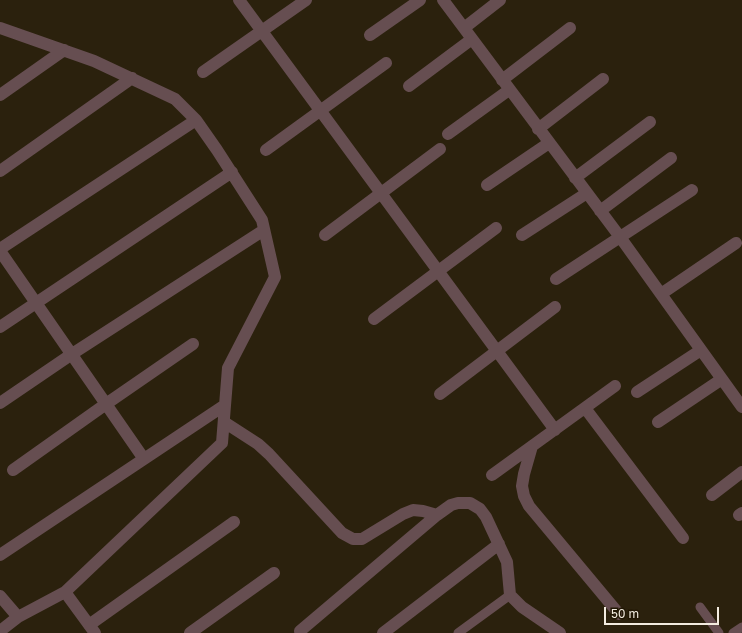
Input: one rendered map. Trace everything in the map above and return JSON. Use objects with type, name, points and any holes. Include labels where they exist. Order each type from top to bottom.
[{"type":"street","points":[[239,0],[555,430]]},
{"type":"street","points":[[203,72],[306,0]]},
{"type":"street","points":[[370,35],[420,0]]},
{"type":"street","points":[[443,0],[620,237],[742,407]]},
{"type":"street","points":[[464,28],[500,0]]},
{"type":"street","points":[[0,28],[94,61],[175,99],[196,120],[232,172],[262,220],[276,277],[228,368],[222,443],[65,592],[18,617],[8,630]]},
{"type":"street","points":[[502,80],[570,28]]},
{"type":"street","points":[[409,86],[472,39]]},
{"type":"street","points":[[0,95],[64,50]]},
{"type":"street","points":[[266,150],[386,64]]},
{"type":"street","points":[[0,171],[132,78]]},
{"type":"street","points":[[538,129],[603,79]]},
{"type":"street","points":[[448,134],[509,90]]},
{"type":"street","points":[[144,459],[0,250],[196,120]]},
{"type":"street","points":[[575,178],[650,122]]},
{"type":"street","points":[[487,185],[549,143]]},
{"type":"street","points":[[325,235],[440,149]]},
{"type":"street","points":[[600,210],[672,158]]},
{"type":"street","points":[[0,327],[232,172]]},
{"type":"street","points":[[556,280],[692,190]]},
{"type":"street","points":[[522,236],[586,193]]},
{"type":"street","points":[[374,319],[496,228]]},
{"type":"street","points":[[0,403],[72,354],[264,230]]},
{"type":"street","points":[[661,294],[736,243]]},
{"type":"street","points":[[440,394],[555,307]]},
{"type":"street","points":[[13,470],[193,344]]},
{"type":"street","points":[[637,392],[701,350]]},
{"type":"street","points":[[658,422],[722,379]]},
{"type":"street","points":[[492,475],[615,386]]},
{"type":"street","points":[[0,556],[225,405]]},
{"type":"street","points":[[585,408],[683,538]]},
{"type":"street","points":[[224,422],[258,444],[269,454],[342,533],[352,539],[362,539],[403,514],[413,510],[437,515]]},
{"type":"street","points":[[532,446],[522,486],[526,501],[619,614]]},
{"type":"street","points":[[712,495],[742,472]]},
{"type":"street","points":[[300,631],[437,515],[451,505],[458,503],[470,503],[480,509],[486,517],[499,544],[506,562],[510,595],[522,607],[560,633]]},
{"type":"street","points":[[65,592],[92,629],[234,522]]},
{"type":"street","points":[[383,633],[499,544]]},
{"type":"street","points":[[190,633],[274,573]]},
{"type":"street","points":[[0,596],[18,617]]},
{"type":"lane","points":[[458,633],[510,595]]},
{"type":"lane","points":[[700,607],[719,633]]},
{"type":"lane","points":[[734,633],[742,627]]}]
